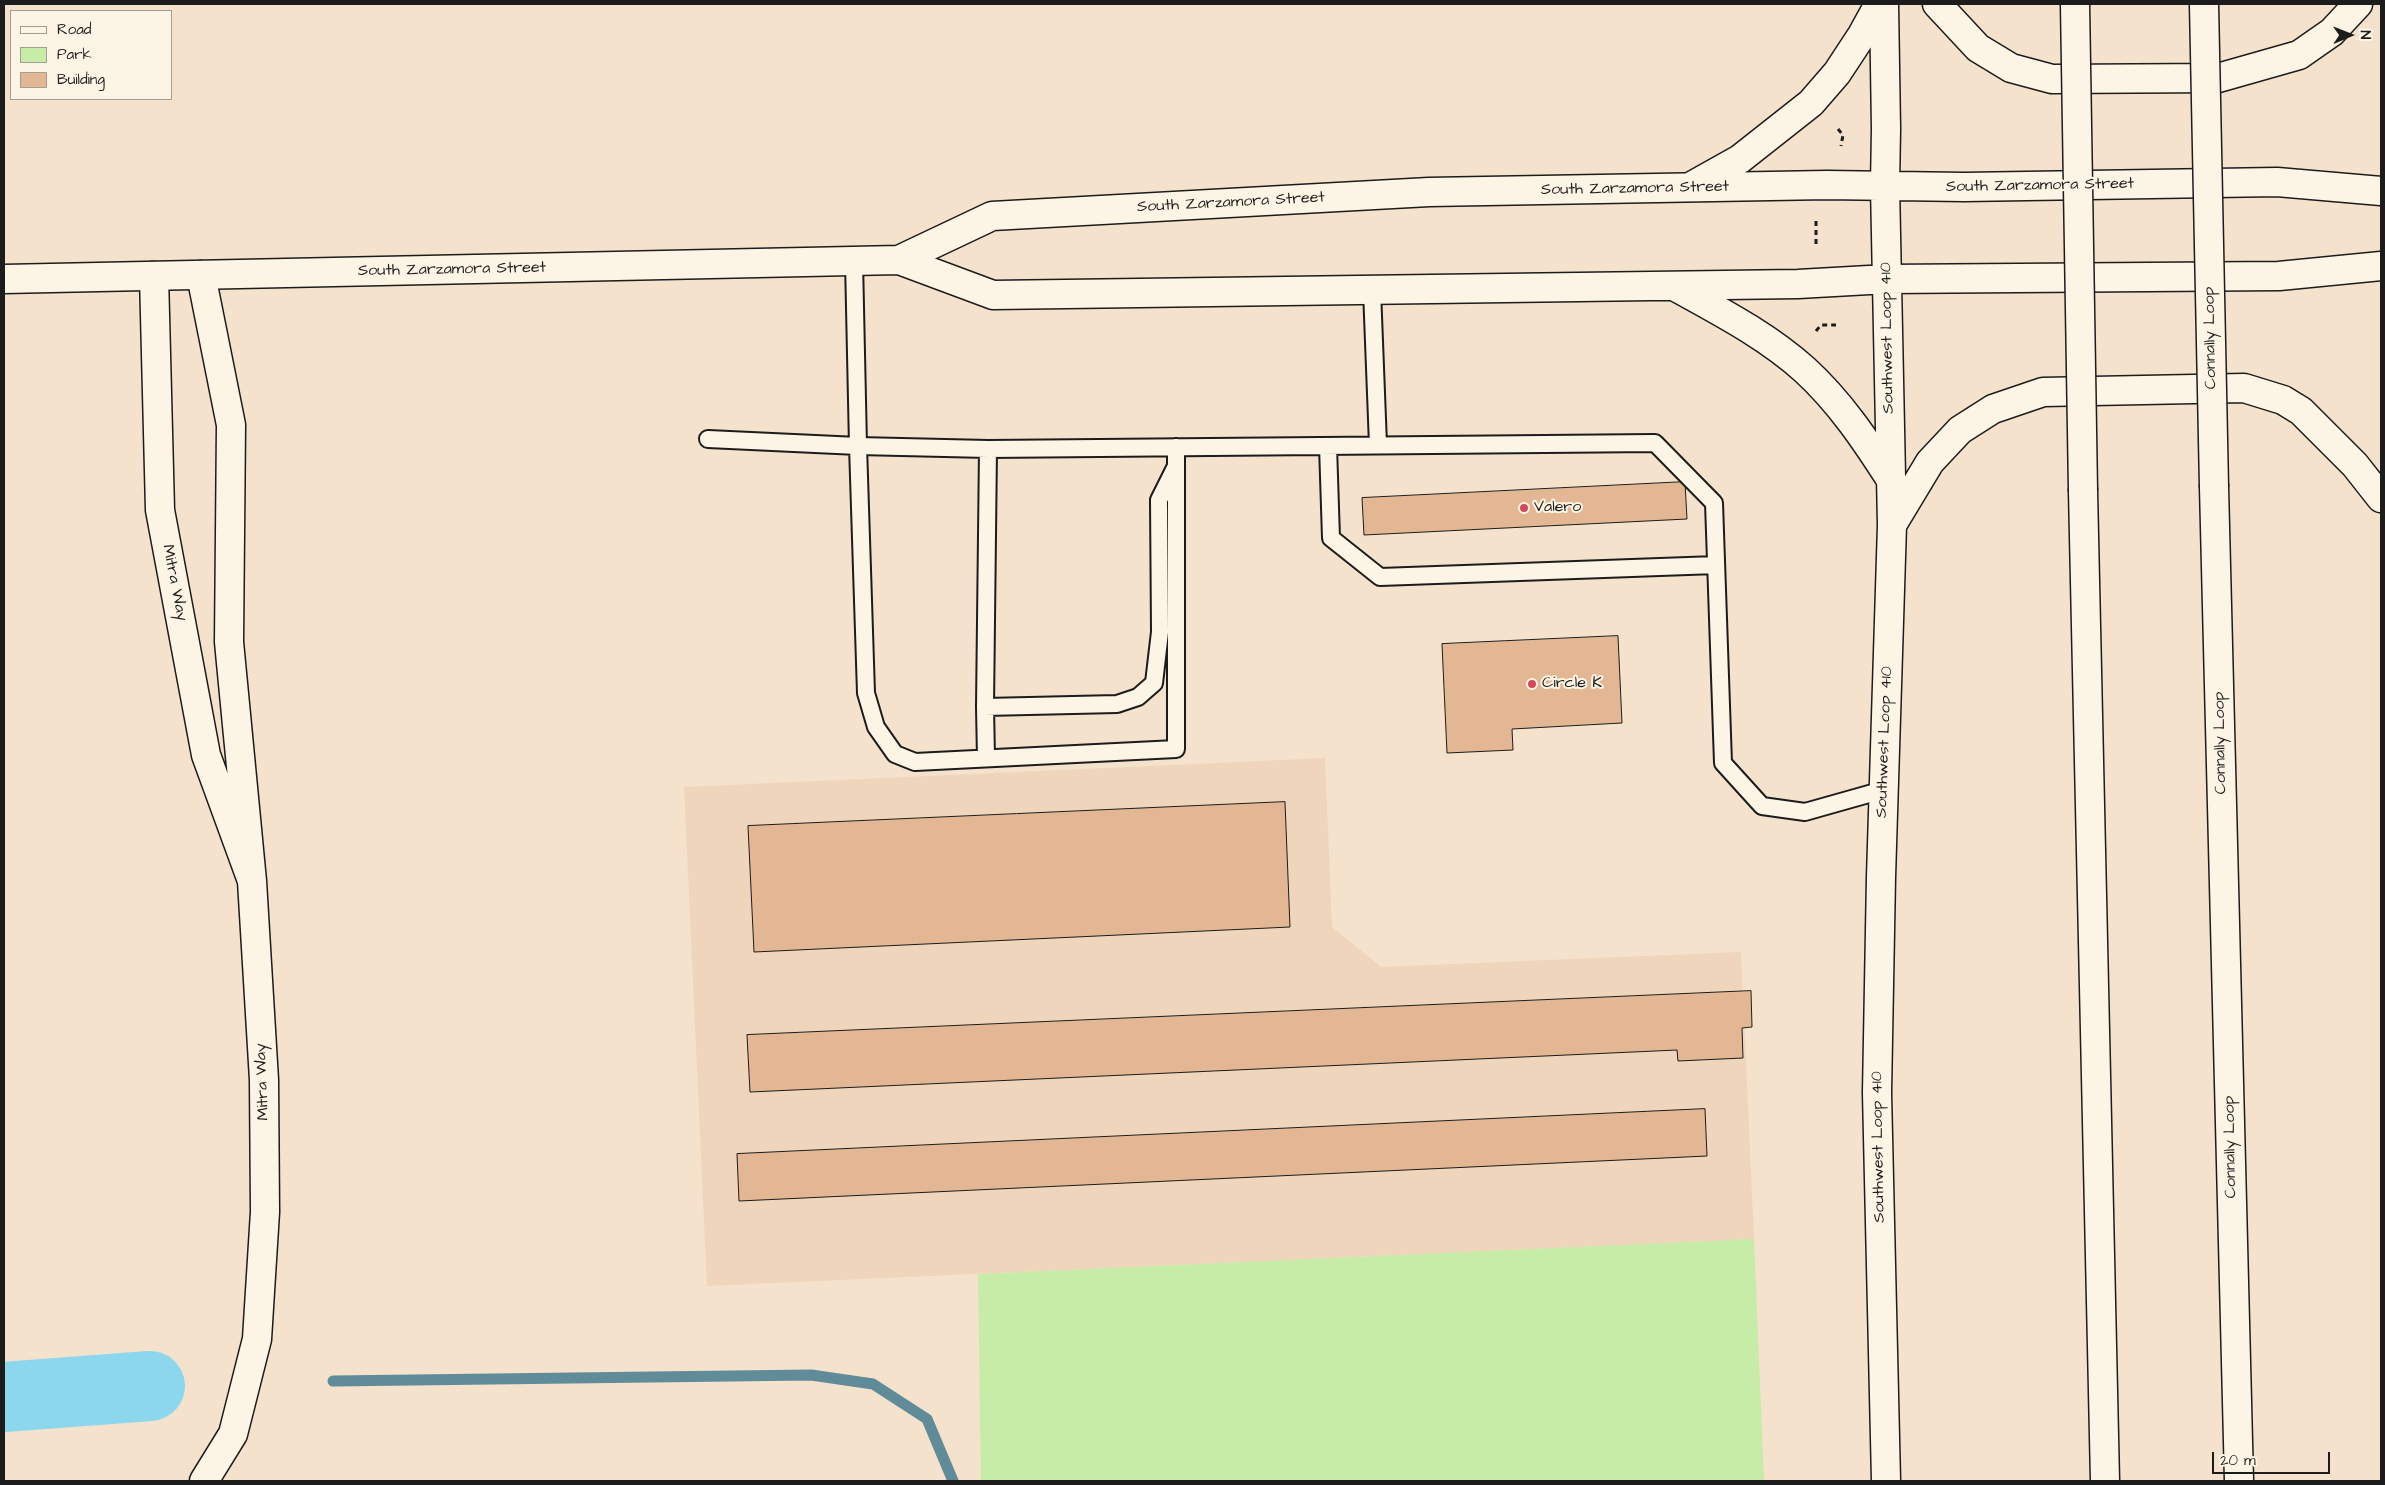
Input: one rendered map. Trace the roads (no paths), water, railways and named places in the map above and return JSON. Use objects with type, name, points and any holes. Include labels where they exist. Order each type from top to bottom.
[{"type":"main road","points":[[1687,189],[1740,159],[1811,103],[1837,72],[1862,35],[1879,4]]},
{"type":"main road","name":"Southwest Loop 410","points":[[1884,4],[1885,186],[1892,525],[1883,790],[1877,1093],[1886,1481]]},
{"type":"main road","points":[[1937,4],[1978,48],[2011,68],[2052,79],[2218,78],[2299,55],[2332,32],[2358,4]]},
{"type":"main road","points":[[2075,4],[2083,491],[2105,1481]]},
{"type":"main road","name":"Connally Loop","points":[[2204,4],[2239,1481]]},
{"type":"main road","name":"South Zarzamora Street","points":[[900,260],[992,216],[1429,192],[1885,186],[1964,188],[2277,182],[2381,191]]},
{"type":"main road","name":"South Zarzamora Street","points":[[4,279],[900,260],[993,295],[1819,284],[1887,279],[2279,276],[2381,266]]},
{"type":"main road","name":"Mitra Way","points":[[201,275],[231,425],[229,642],[252,881],[264,1080],[265,1212],[257,1339],[233,1434],[204,1481]]},
{"type":"main road","name":"Mitra Way","points":[[154,276],[160,510],[206,755],[252,881]]},
{"type":"main road","points":[[1673,286],[1767,340],[1805,370],[1860,432],[1891,480]]},
{"type":"main road","points":[[1892,525],[1930,462],[1960,430],[1993,409],[2043,392],[2244,388],[2282,400],[2301,411],[2355,465],[2381,498]]},
{"type":"main road","points":[[2088,1481],[2101,1309]]},
{"type":"lane","points":[[854,261],[866,693],[876,727],[895,754],[915,762],[1176,749],[1176,447]]},
{"type":"lane","points":[[1372,290],[1378,445]]},
{"type":"lane","points":[[708,439],[858,446],[988,448],[1655,443],[1714,503],[1723,763],[1762,806],[1805,812],[1883,790]]},
{"type":"lane","points":[[1328,446],[1332,538],[1380,577],[1716,565]]},
{"type":"lane","points":[[986,758],[988,448]]},
{"type":"lane","points":[[985,707],[1116,704],[1138,697],[1154,683],[1160,632],[1159,500],[1176,466]]},
{"type":"waterway","points":[[333,1381],[811,1375],[873,1384],[927,1419],[953,1481]]},
{"type":"waterway","points":[[4,1397],[150,1386]]},
{"type":"place","name":"Valero","points":[[1524,508]]},
{"type":"place","name":"Circle K","points":[[1532,684]]}]
